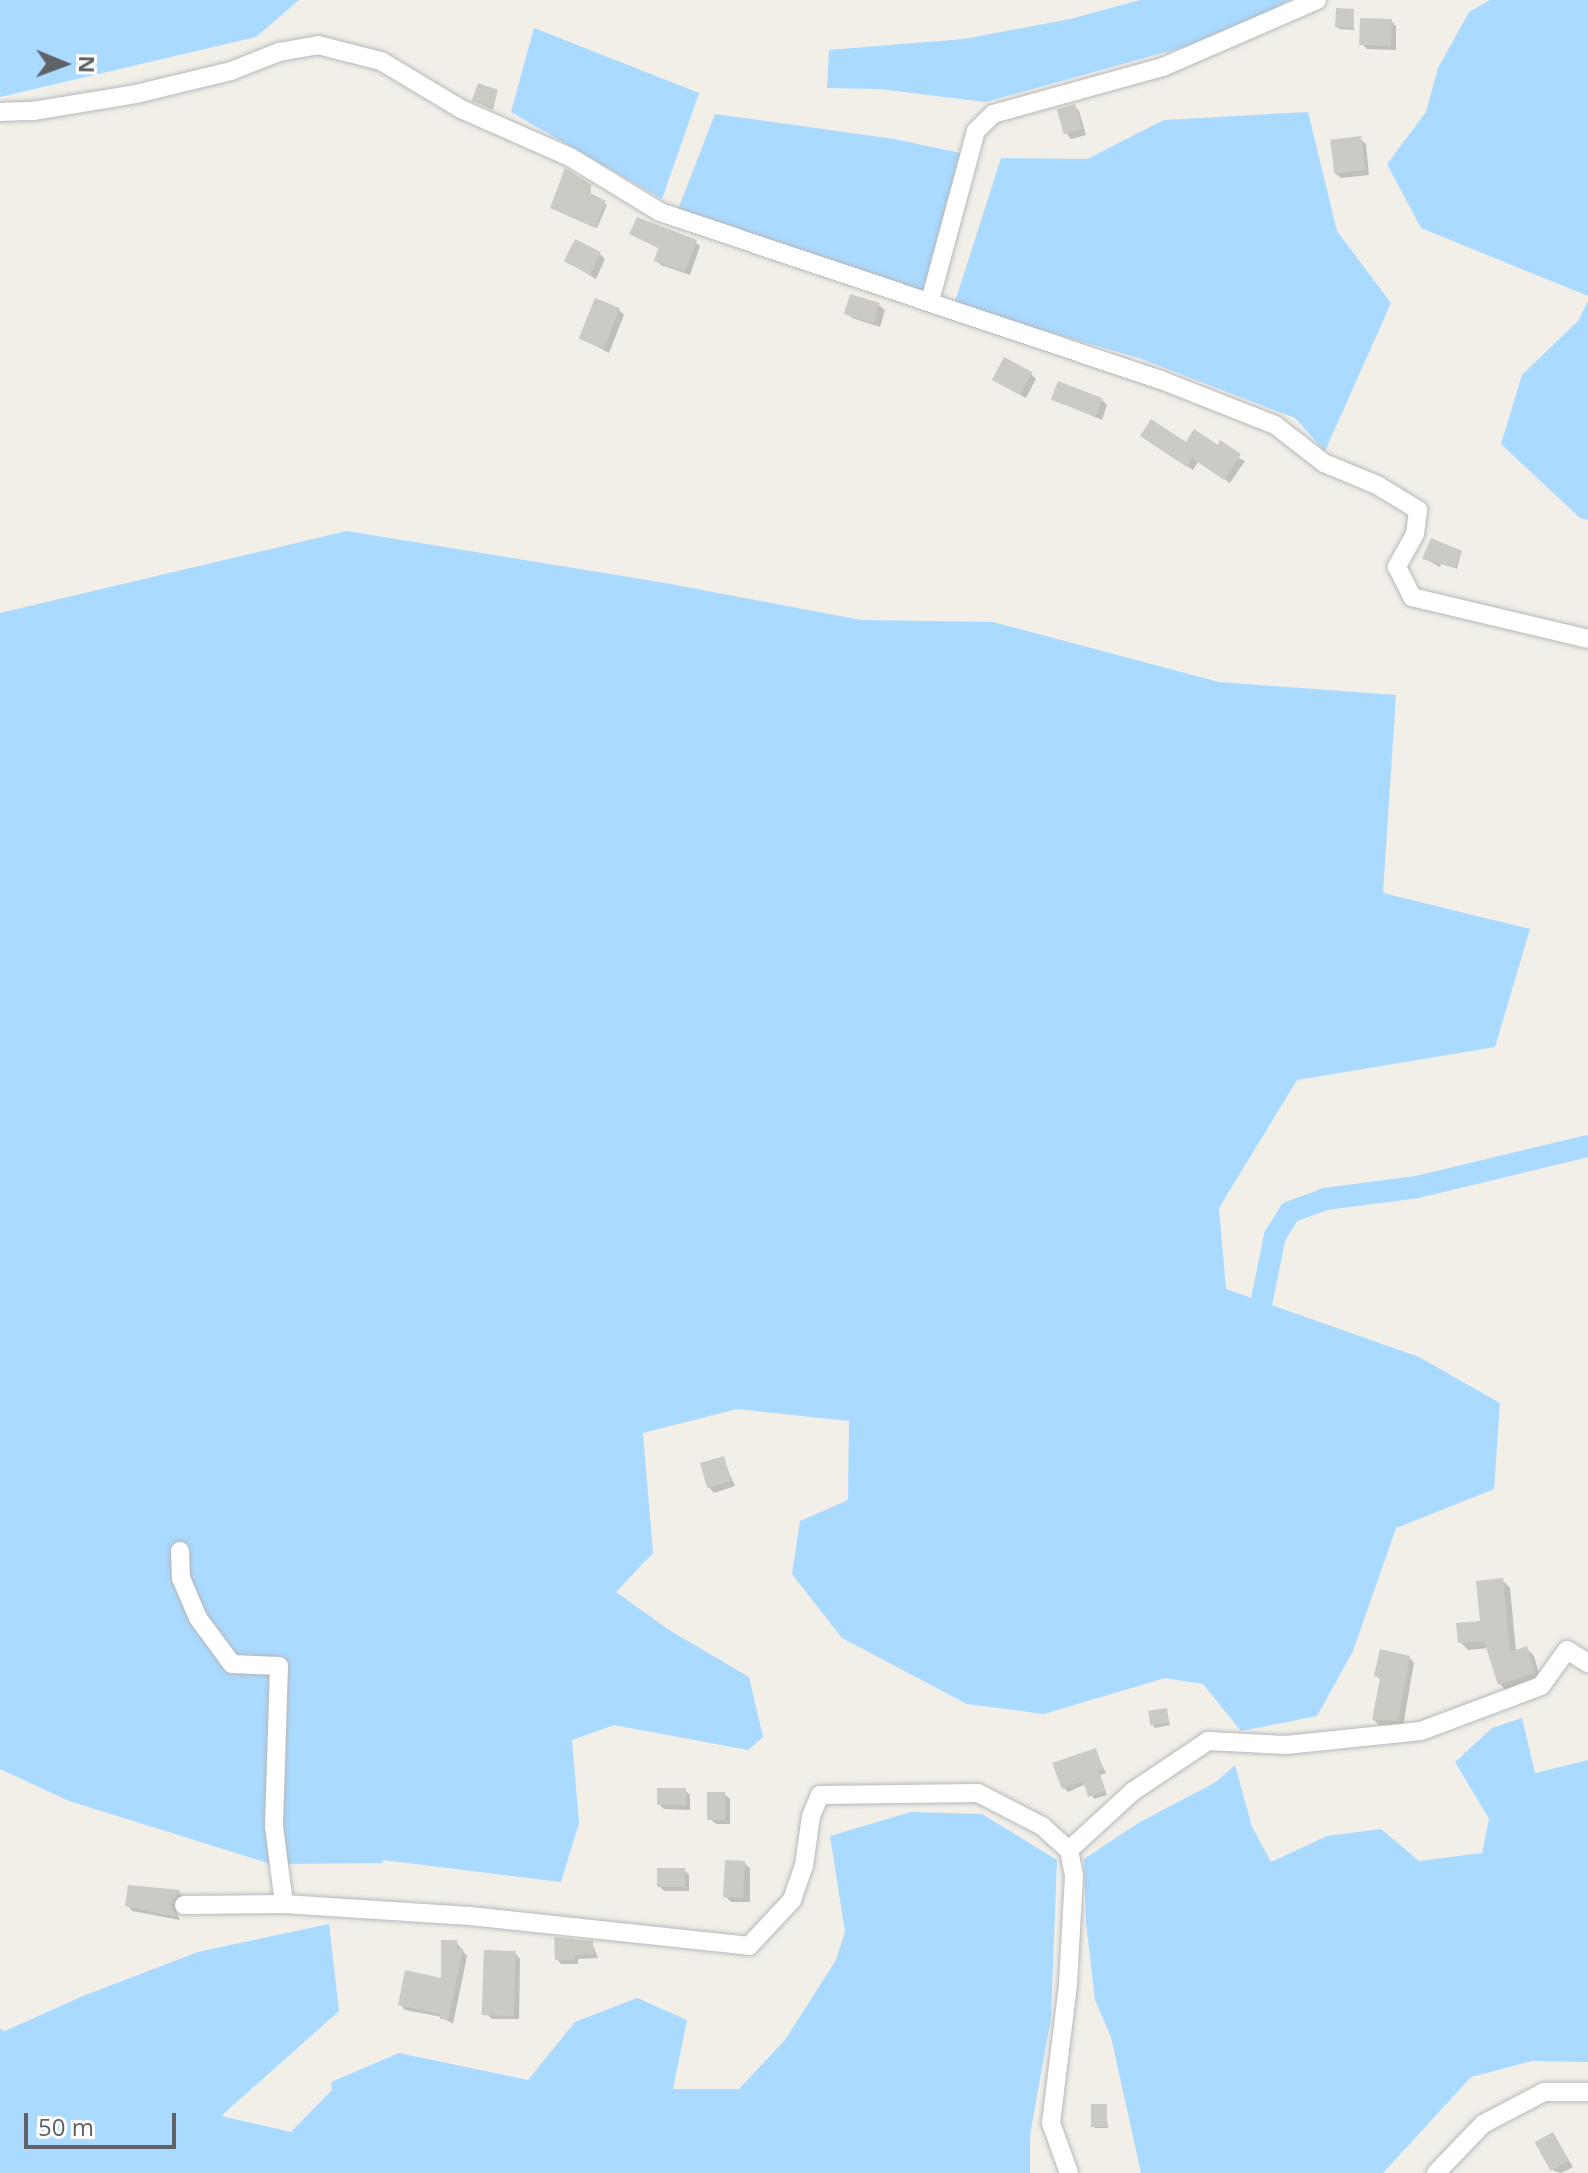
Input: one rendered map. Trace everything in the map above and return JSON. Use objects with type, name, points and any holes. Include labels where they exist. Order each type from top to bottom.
[{"type":"street","points":[[930,301],[976,131],[993,114],[1163,67],[1317,0]]},
{"type":"street","points":[[0,112],[33,111],[136,94],[231,71],[279,52],[318,45],[381,61],[461,109],[570,157],[660,212],[1161,380],[1275,425],[1324,463],[1377,485],[1418,510],[1415,534],[1397,567],[1412,597],[1588,639]]},
{"type":"street","points":[[180,1551],[181,1578],[198,1618],[232,1664],[279,1666],[274,1826],[284,1904]]},
{"type":"street","points":[[1069,1850],[1132,1792],[1208,1741],[1286,1745],[1421,1731],[1541,1686],[1567,1650],[1588,1663]]},
{"type":"street","points":[[184,1905],[284,1904],[470,1916],[749,1946],[792,1900],[804,1866],[811,1816],[820,1795],[978,1793],[1042,1826],[1069,1850],[1074,1876],[1068,1985],[1051,2123],[1069,2173]]},
{"type":"street","points":[[1436,2173],[1483,2124],[1544,2092],[1588,2092]]},
{"type":"water","points":[[0,0],[299,0],[256,37],[0,97]]},
{"type":"water","points":[[1140,0],[1290,0],[1213,39],[985,102],[880,89],[827,88],[829,50],[964,39],[1070,19]]},
{"type":"water","points":[[1490,0],[1588,0],[1588,296],[1421,228],[1387,164],[1426,112],[1438,68],[1469,12]]},
{"type":"water","points":[[534,28],[699,93],[662,199],[511,112]]},
{"type":"water","points":[[1308,112],[1337,231],[1391,303],[1325,451],[1295,418],[1139,358],[954,305],[1001,158],[1087,159],[1164,120]]},
{"type":"water","points":[[715,114],[894,139],[965,154],[926,293],[677,212]]},
{"type":"water","points":[[1588,301],[1588,520],[1580,518],[1501,444],[1522,375],[1578,321]]},
{"type":"water","points":[[347,531],[665,583],[861,620],[993,622],[1219,682],[1396,695],[1383,893],[1530,929],[1495,1047],[1297,1080],[1219,1208],[1226,1289],[1419,1357],[1500,1403],[1494,1489],[1396,1528],[1353,1651],[1317,1716],[1241,1731],[1203,1684],[1165,1678],[1044,1714],[967,1704],[842,1638],[792,1574],[800,1521],[848,1500],[849,1421],[737,1409],[643,1433],[653,1553],[616,1592],[669,1630],[749,1677],[763,1737],[748,1750],[614,1725],[572,1740],[579,1823],[561,1882],[383,1860],[382,1863],[271,1864],[69,1801],[0,1769],[0,613]]},
{"type":"water","points":[[1522,1718],[1535,1773],[1588,1760],[1588,2062],[1532,2061],[1471,2077],[1383,2173],[1141,2173],[1111,2037],[1095,2000],[1086,1923],[1084,1859],[1140,1822],[1216,1782],[1235,1765],[1252,1827],[1271,1862],[1327,1836],[1381,1829],[1419,1861],[1482,1853],[1489,1819],[1455,1762],[1492,1728]]},
{"type":"water","points":[[911,1812],[982,1814],[1057,1860],[1051,2018],[1030,2135],[1030,2173],[0,2173],[0,2029],[5,2031],[83,1996],[198,1952],[329,1924],[339,2011],[221,2116],[291,2132],[332,2090],[331,2082],[399,2053],[528,2080],[575,2022],[637,1998],[687,2020],[673,2089],[739,2089],[785,2040],[836,1960],[845,1932],[830,1836]]},
{"type":"building","points":[[1336,8],[1354,9],[1353,28],[1335,27]]},
{"type":"building","points":[[1360,18],[1392,19],[1391,46],[1359,45]]},
{"type":"building","points":[[478,83],[498,90],[492,108],[472,101]]},
{"type":"building","points":[[1075,104],[1082,129],[1064,134],[1057,109]]},
{"type":"building","points":[[1361,136],[1365,170],[1334,174],[1330,140]]},
{"type":"building","points":[[565,168],[592,185],[588,192],[606,201],[595,228],[550,208]]},
{"type":"building","points":[[637,217],[697,240],[685,272],[654,261],[658,248],[629,234]]},
{"type":"building","points":[[575,239],[601,252],[589,274],[564,261]]},
{"type":"building","points":[[850,294],[880,303],[874,323],[844,314]]},
{"type":"building","points":[[595,298],[620,308],[604,349],[579,339]]},
{"type":"building","points":[[1004,357],[1032,372],[1020,395],[992,380]]},
{"type":"building","points":[[1058,381],[1103,398],[1096,417],[1051,400]]},
{"type":"building","points":[[1151,419],[1186,442],[1194,429],[1218,445],[1220,440],[1241,454],[1224,480],[1192,458],[1187,467],[1140,436]]},
{"type":"building","points":[[1431,538],[1462,551],[1455,568],[1422,559]]},
{"type":"building","points":[[724,1456],[731,1481],[707,1488],[700,1463]]},
{"type":"building","points":[[1503,1578],[1510,1652],[1527,1646],[1535,1673],[1498,1685],[1484,1641],[1458,1643],[1456,1623],[1480,1621],[1476,1581]]},
{"type":"building","points":[[1380,1649],[1410,1656],[1398,1721],[1372,1720],[1380,1678],[1374,1676]]},
{"type":"building","points":[[1167,1708],[1169,1723],[1150,1725],[1148,1711]]},
{"type":"building","points":[[1096,1748],[1103,1769],[1098,1771],[1105,1791],[1088,1797],[1083,1781],[1062,1789],[1052,1763]]},
{"type":"building","points":[[657,1788],[686,1788],[686,1805],[657,1805]]},
{"type":"building","points":[[707,1792],[725,1792],[725,1820],[707,1820]]},
{"type":"building","points":[[725,1860],[745,1861],[743,1898],[723,1897]]},
{"type":"building","points":[[657,1868],[685,1868],[685,1887],[657,1887]]},
{"type":"building","points":[[128,1885],[180,1890],[172,1904],[177,1917],[125,1906]]},
{"type":"building","points":[[554,1937],[593,1941],[594,1954],[575,1955],[575,1960],[555,1960]]},
{"type":"building","points":[[441,1940],[457,1940],[457,1949],[463,1949],[448,2020],[440,2019],[440,2014],[398,2005],[405,1970],[441,1978]]},
{"type":"building","points":[[484,1950],[516,1951],[514,2016],[482,2015]]},
{"type":"building","points":[[1091,2104],[1107,2104],[1107,2127],[1091,2127]]},
{"type":"building","points":[[1553,2132],[1569,2161],[1551,2171],[1535,2142]]},
{"type":"waterway","points":[[1269,1328],[1260,1309],[1275,1236],[1290,1212],[1325,1199],[1417,1187],[1588,1146]]}]
